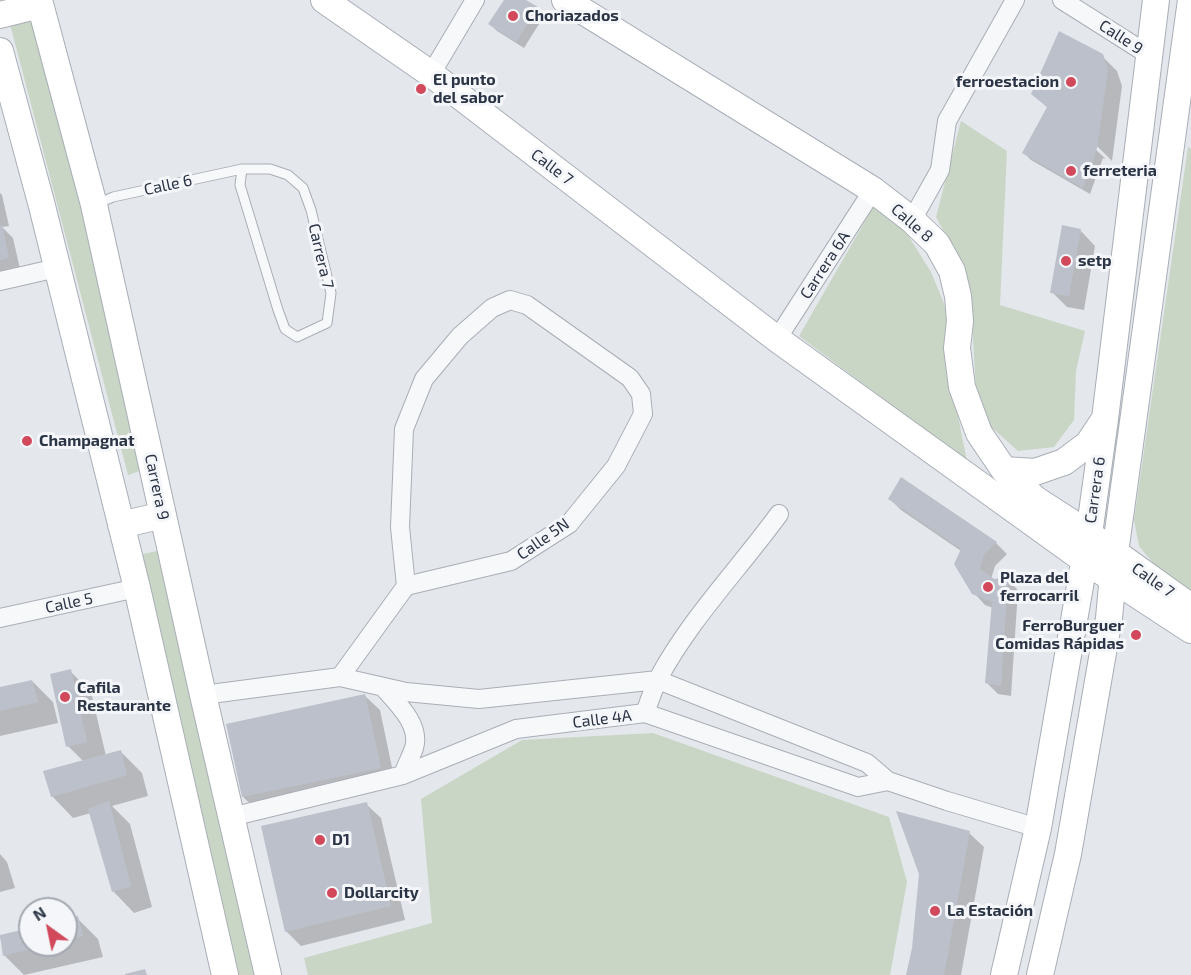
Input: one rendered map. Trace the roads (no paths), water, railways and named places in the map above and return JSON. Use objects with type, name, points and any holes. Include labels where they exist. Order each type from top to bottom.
[{"type":"main road","name":"Calle 7","points":[[324,0],[431,74],[777,339],[1084,560],[1191,630]]},
{"type":"main road","name":"Calle 8","points":[[565,0],[873,190],[912,220],[937,244],[952,271],[958,296],[960,321],[957,348],[962,387],[979,433],[1004,470],[1035,499],[1115,553]]},
{"type":"main road","name":"Carrera 6","points":[[1004,975],[1038,828],[1089,534],[1156,0]]},
{"type":"main road","name":"Carrera 6","points":[[1041,975],[1068,854],[1109,618],[1115,553],[1184,109],[1191,0]]},
{"type":"main road","points":[[0,15],[39,2]]},
{"type":"main road","name":"Carrera 9","points":[[39,2],[94,205],[268,975]]},
{"type":"main road","points":[[0,51],[137,588],[225,975]]},
{"type":"main road","points":[[1004,470],[1035,472],[1064,462],[1088,444],[1105,419]]},
{"type":"main road","points":[[121,525],[163,515]]},
{"type":"main road","name":"Calle 7","points":[[1115,553],[1191,607]]},
{"type":"street","points":[[431,74],[475,0]]},
{"type":"street","points":[[912,220],[940,170],[947,121],[1014,0]]},
{"type":"street","name":"Calle 9","points":[[1062,0],[1149,55]]},
{"type":"street","name":"Carrera 6A","points":[[777,339],[873,190]]},
{"type":"street","points":[[0,281],[57,268]]},
{"type":"street","name":"Calle 5N","points":[[510,300],[527,305],[630,378],[641,394],[643,414],[616,466],[569,524],[511,561],[406,586],[400,527],[404,429],[424,379],[460,336],[492,308],[510,300]]},
{"type":"street","points":[[645,713],[658,680],[686,634],[779,514]]},
{"type":"street","points":[[340,677],[406,586]]},
{"type":"street","name":"Calle 5","points":[[0,618],[137,588]]},
{"type":"street","points":[[203,695],[340,677],[406,692],[478,699],[658,680],[867,763],[888,781],[1038,828]]},
{"type":"street","points":[[383,687],[405,713],[414,730],[415,746],[403,775]]},
{"type":"street","name":"Calle 4A","points":[[231,817],[403,775],[516,729],[645,713],[858,787],[888,781]]},
{"type":"lane","name":"Calle 6","points":[[94,205],[113,197],[242,169]]},
{"type":"lane","name":"Carrera 7","points":[[242,169],[270,169],[288,175],[303,188],[311,210],[331,294],[327,322],[297,337],[285,329],[278,310],[240,185],[242,169]]},
{"type":"place","name":"Choriazados","points":[[513,16]]},
{"type":"place","name":"ferroestacion","points":[[1071,82]]},
{"type":"place","name":"El punto del sabor","points":[[421,89]]},
{"type":"place","name":"ferreteria","points":[[1071,171]]},
{"type":"place","name":"setp","points":[[1066,261]]},
{"type":"place","name":"Champagnat","points":[[27,441]]},
{"type":"place","name":"Plaza del ferrocarril","points":[[988,587]]},
{"type":"place","name":"FerroBurguer Comidas Rápidas","points":[[1136,635]]},
{"type":"place","name":"Cafila Restaurante","points":[[65,697]]},
{"type":"place","name":"D1","points":[[320,840]]},
{"type":"place","name":"Dollarcity","points":[[332,893]]},
{"type":"place","name":"La Estación","points":[[935,911]]}]
